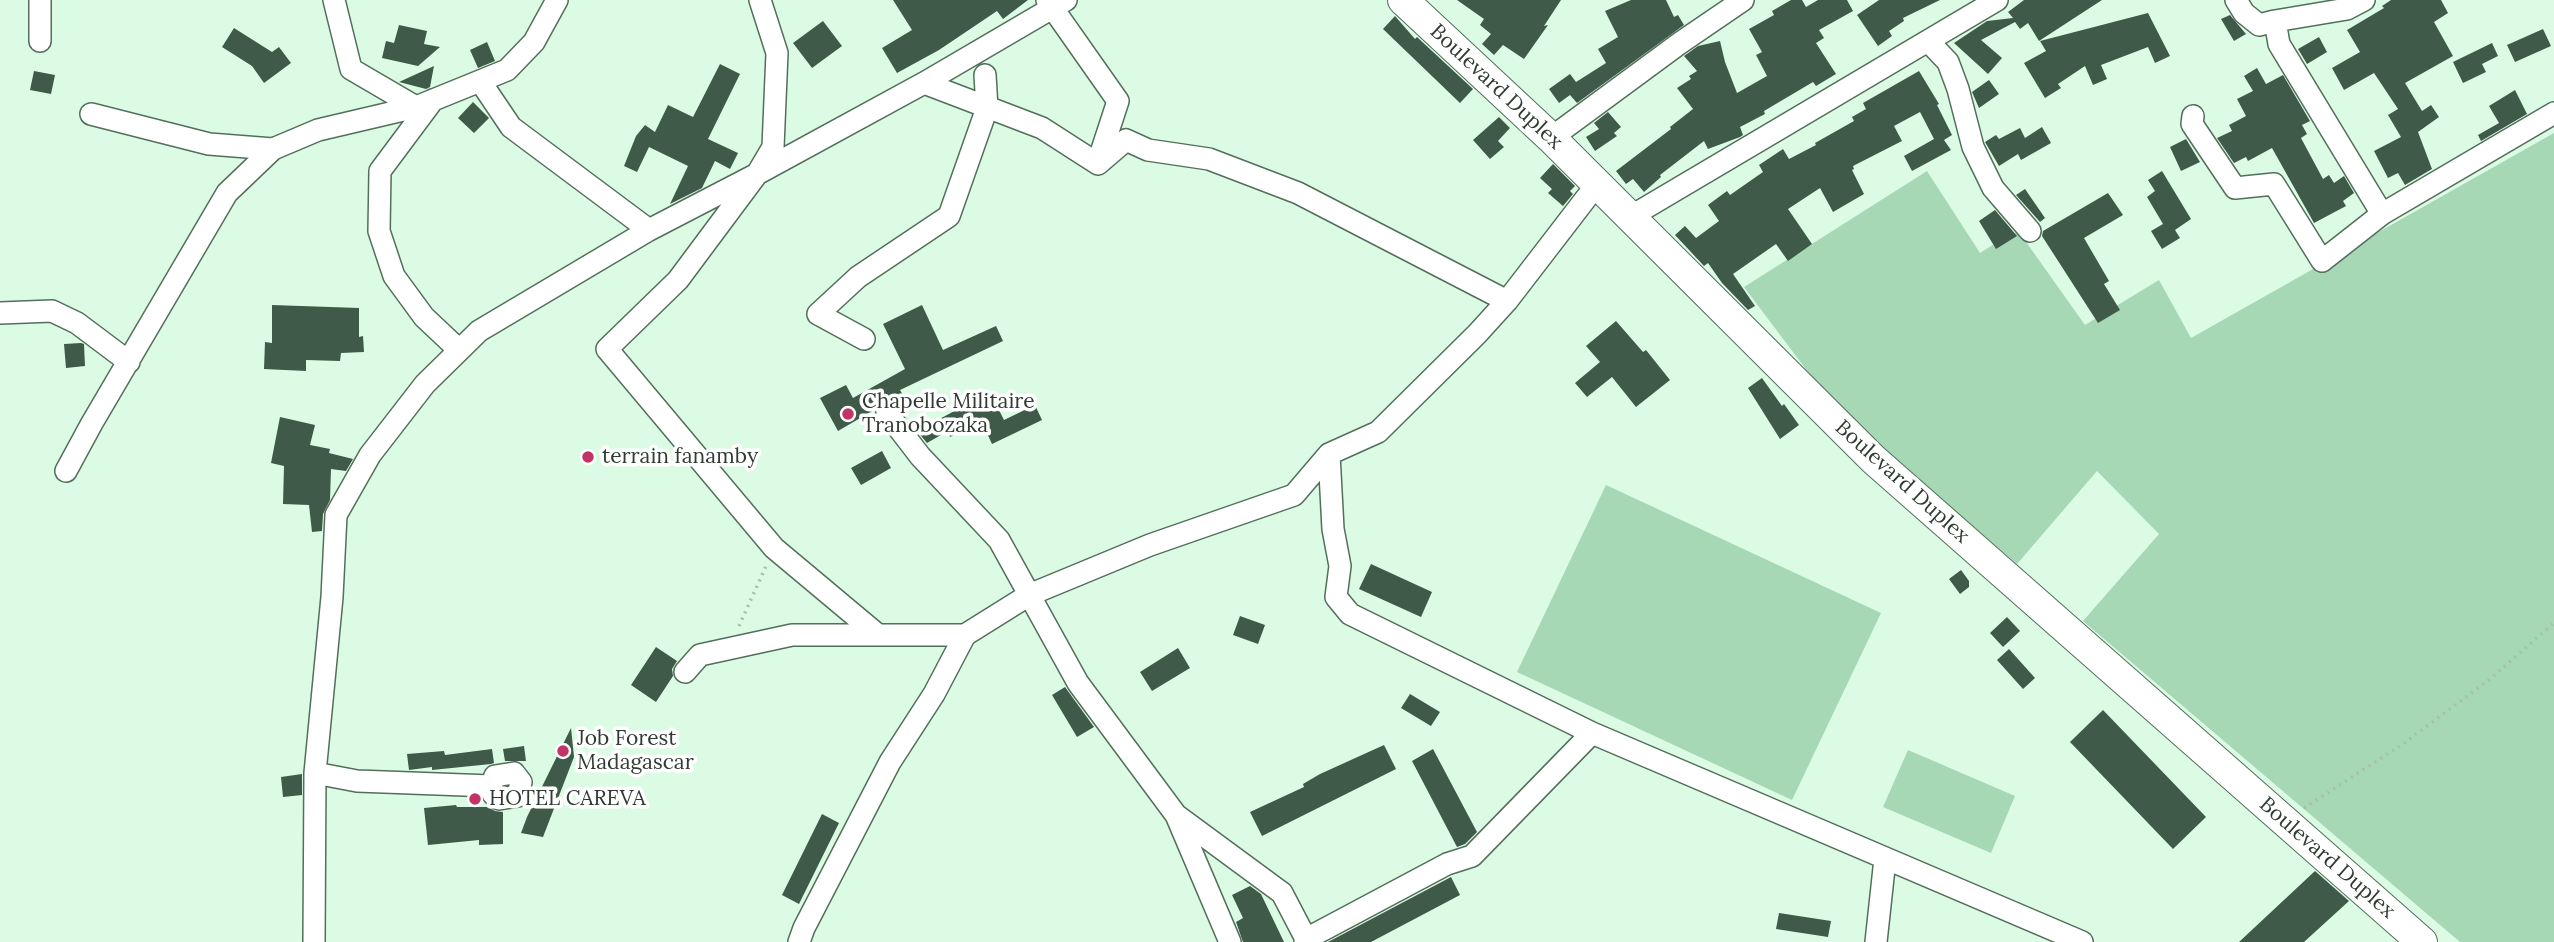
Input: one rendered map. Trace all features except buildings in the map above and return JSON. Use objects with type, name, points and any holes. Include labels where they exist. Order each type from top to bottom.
[{"type":"main road","name":"Boulevard Duplex","points":[[1403,0],[1551,138],[1873,459],[2422,942]]},
{"type":"street","points":[[40,0],[40,41]]},
{"type":"street","points":[[334,0],[351,69],[425,104]]},
{"type":"street","points":[[66,471],[228,193],[274,149],[318,130],[425,104],[507,69],[534,42],[557,0]]},
{"type":"street","points":[[760,0],[777,53],[773,147],[757,174],[678,279],[607,349],[774,548],[878,635]]},
{"type":"street","points":[[1551,138],[1743,0]]},
{"type":"street","points":[[1630,217],[1997,0]]},
{"type":"street","points":[[2236,0],[2244,13],[2259,25],[2347,9],[2364,0]]},
{"type":"street","points":[[314,942],[315,773],[332,597],[336,515],[370,455],[425,384],[458,349],[479,331],[649,230],[924,83],[1055,3],[1118,101],[1098,164]]},
{"type":"street","points":[[2275,21],[2279,44],[2382,214]]},
{"type":"street","points":[[1929,42],[1948,62],[1973,147],[1993,188],[2030,231]]},
{"type":"street","points":[[864,339],[818,314],[858,277],[949,216],[987,108],[985,75]]},
{"type":"street","points":[[480,81],[510,127],[649,230]]},
{"type":"street","points":[[924,83],[1042,128],[1098,164]]},
{"type":"street","points":[[425,104],[380,171],[379,231],[394,276],[425,317],[458,349]]},
{"type":"street","points":[[2193,116],[2192,124],[2235,188],[2274,184],[2322,261],[2382,214],[2554,113]]},
{"type":"street","points":[[91,114],[209,144],[274,149]]},
{"type":"street","points":[[1098,164],[1126,140],[1148,149],[1209,159],[1298,193],[1507,301]]},
{"type":"street","points":[[799,942],[890,762],[934,694],[965,635],[1029,595],[1150,545],[1294,495],[1329,454],[1378,432],[1507,301],[1597,184]]},
{"type":"street","points":[[0,313],[52,312],[77,323],[129,362]]},
{"type":"street","points":[[887,413],[920,456],[999,540],[1078,683],[1176,815],[1230,942]]},
{"type":"street","points":[[1329,454],[1333,529],[1339,566],[1336,597],[1350,614],[1592,733],[2082,942]]},
{"type":"street","points":[[685,672],[700,656],[792,635],[965,635]]},
{"type":"street","points":[[1176,815],[1282,893],[1305,941],[1447,864],[1472,856],[1592,733]]},
{"type":"street","points":[[315,773],[357,781],[491,786]]},
{"type":"street","points":[[1876,942],[1885,859]]},
{"type":"path","points":[[728,649],[774,548]]},
{"type":"path","points":[[2288,824],[2302,809],[2403,744],[2490,679],[2554,623]]},
{"type":"green space","points":[[2554,133],[2554,942],[2460,942],[2083,621],[2159,534],[2097,471],[2017,564],[1845,416],[1744,287],[1927,171],[1980,253],[2010,234],[2019,232],[2085,325],[2159,280],[2191,338]]},
{"type":"green space","points":[[1606,485],[1881,613],[1792,800],[1517,672]]},
{"type":"green space","points":[[1908,750],[2015,796],[1991,853],[1883,807]]},
{"type":"place","name":"Chapelle Militaire Tranobozaka","points":[[848,414]]},
{"type":"place","name":"terrain fanamby","points":[[588,457]]},
{"type":"place","name":"Job Forest Madagascar","points":[[563,751]]},
{"type":"place","name":"HOTEL CAREVA","points":[[475,799]]}]
